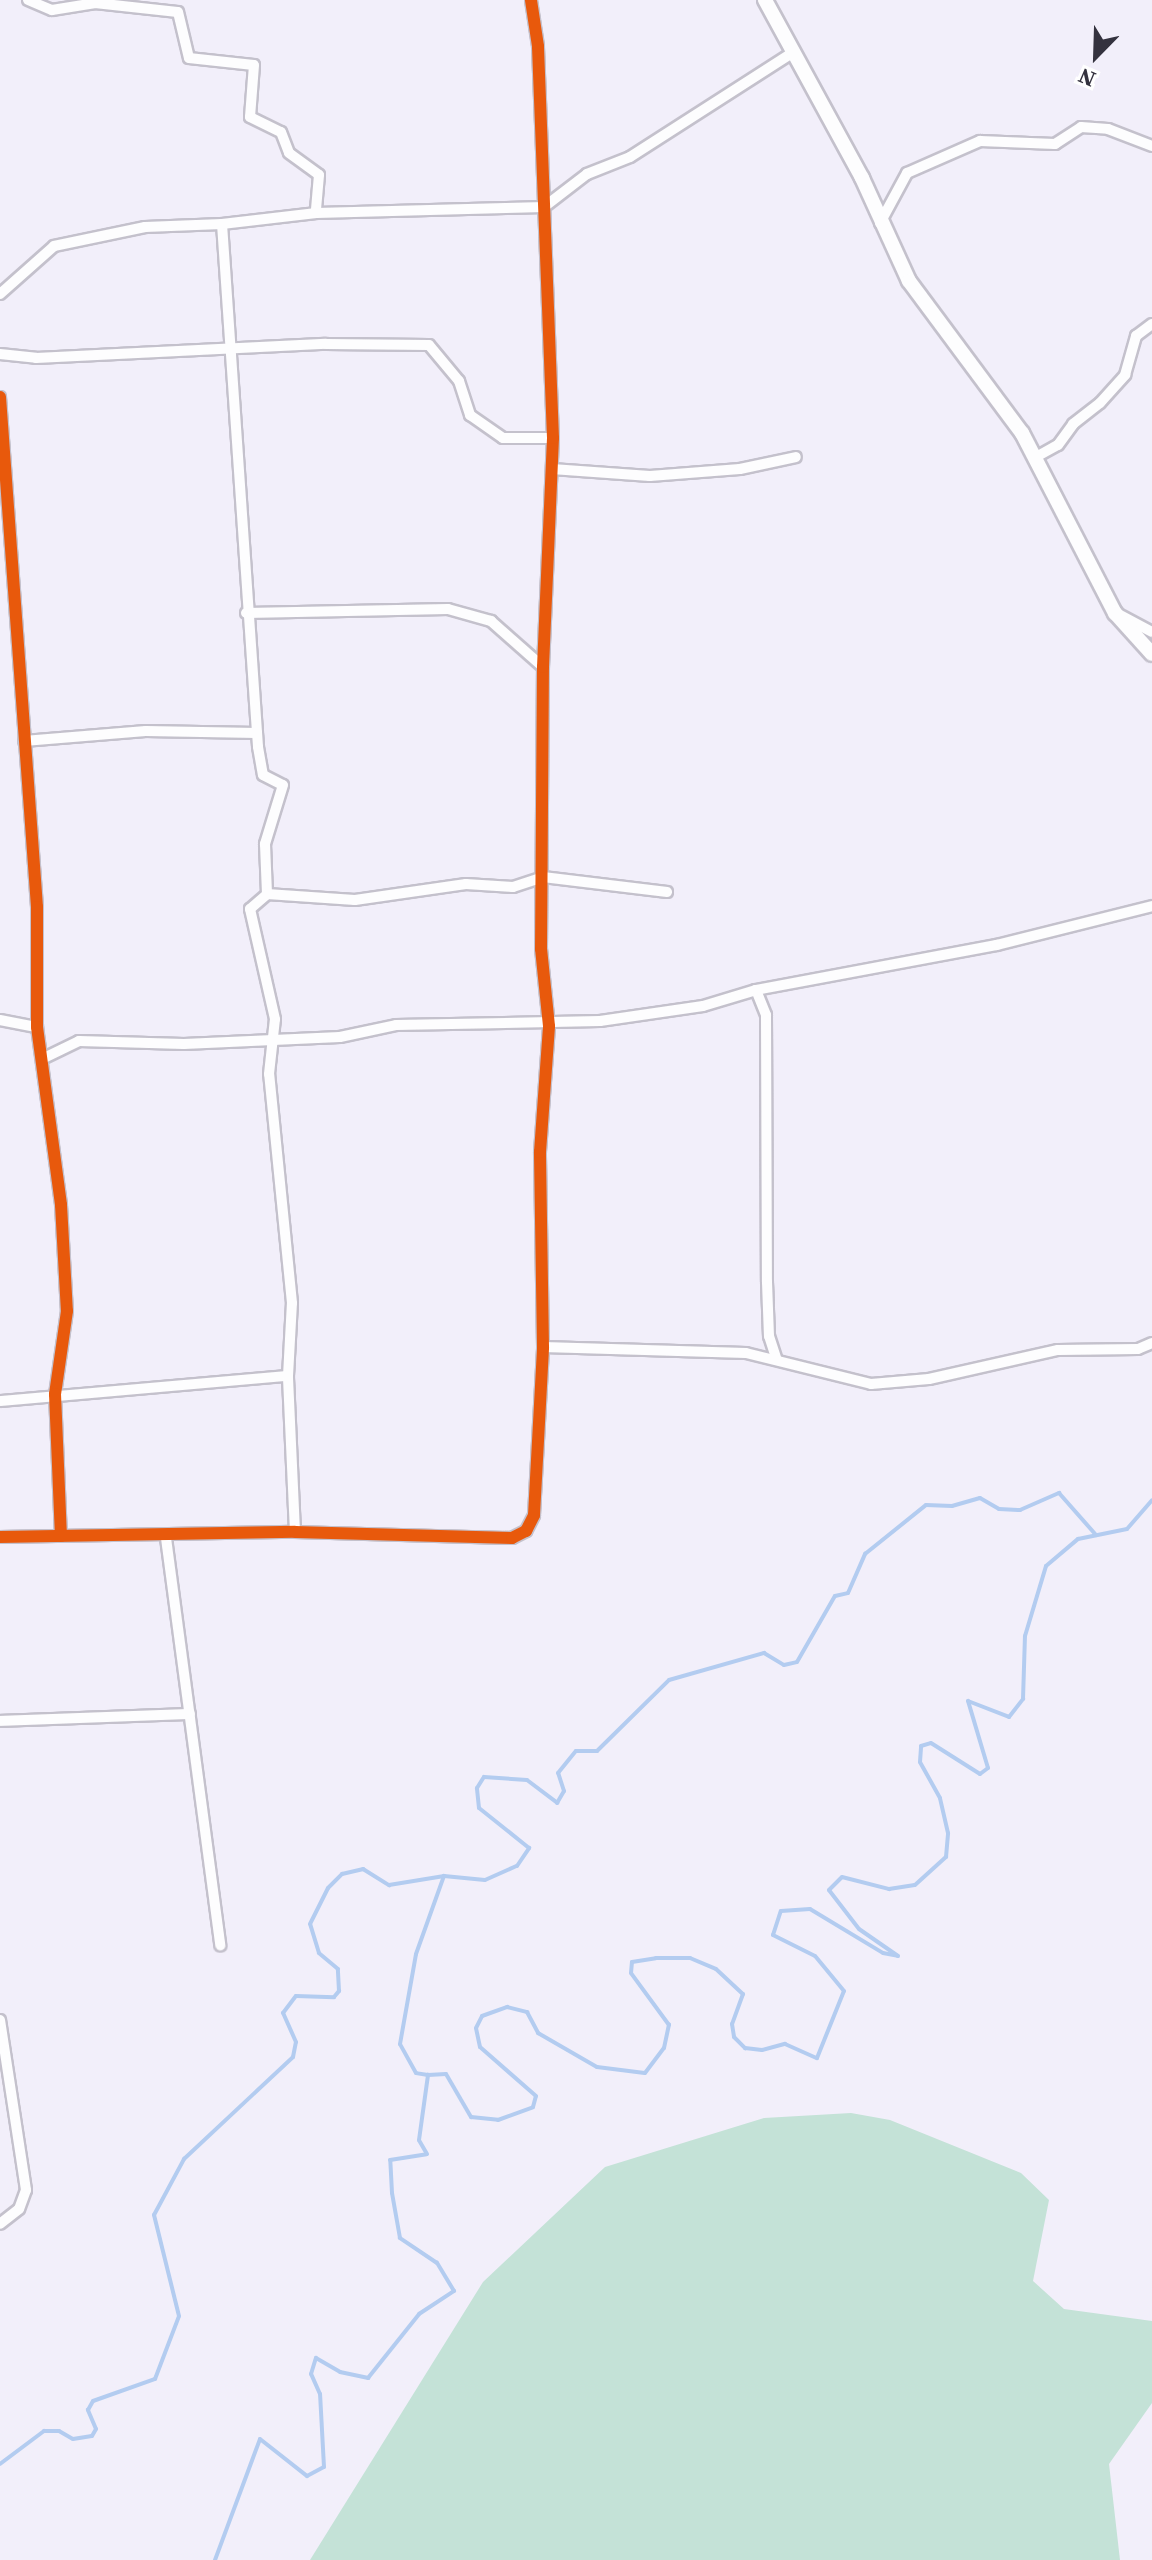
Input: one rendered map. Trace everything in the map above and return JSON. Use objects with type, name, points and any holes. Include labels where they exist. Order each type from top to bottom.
[{"type":"street","points":[[28,0],[52,10],[95,3],[178,12],[189,58],[254,65],[250,117],[281,132],[289,153],[319,175],[316,213]]},
{"type":"street","points":[[0,1537],[166,1538],[295,1532],[512,1538],[526,1531],[534,1515],[543,1347],[540,1152],[549,1026],[541,949],[543,667],[553,438],[544,207],[531,0]]},
{"type":"street","points":[[771,3],[792,53],[862,178],[909,281],[1036,457],[1115,613],[1152,654]]},
{"type":"street","points":[[0,294],[54,246],[145,227],[222,224],[316,213],[544,207],[587,174],[630,157],[792,53]]},
{"type":"street","points":[[880,223],[907,173],[980,141],[1055,144],[1081,127],[1108,129],[1152,146]]},
{"type":"street","points":[[222,224],[227,351],[247,547],[246,613],[257,733],[263,775],[283,785],[265,844],[267,894]]},
{"type":"street","points":[[1036,457],[1058,445],[1073,424],[1100,403],[1125,375],[1136,336],[1152,324]]},
{"type":"street","points":[[0,354],[227,351],[379,342],[429,345],[459,381],[470,415],[503,438],[553,438]]},
{"type":"street","points":[[0,397],[37,907],[37,1027],[44,1058],[67,1311],[55,1394],[61,1536]]},
{"type":"street","points":[[552,469],[650,476],[740,469],[796,457]]},
{"type":"street","points":[[246,613],[448,609],[491,621],[543,667]]},
{"type":"street","points":[[1115,613],[1152,632]]},
{"type":"street","points":[[24,741],[146,731],[257,733]]},
{"type":"street","points":[[295,1532],[288,1376],[292,1303],[269,1074],[276,1037],[250,909],[267,894],[355,900],[466,884],[513,887],[543,877],[667,892]]},
{"type":"street","points":[[44,1058],[79,1041],[184,1044],[276,1037],[340,1037],[396,1025],[549,1026],[703,1006],[756,990],[997,945],[1152,906]]},
{"type":"street","points":[[756,990],[766,1015],[767,1282],[769,1336],[777,1360]]},
{"type":"street","points":[[0,1020],[37,1027]]},
{"type":"street","points":[[543,1347],[746,1353],[871,1384],[929,1379],[1058,1350],[1138,1349],[1152,1343]]},
{"type":"street","points":[[0,1401],[288,1376]]},
{"type":"street","points":[[166,1538],[220,1945]]},
{"type":"street","points":[[0,1721],[190,1714]]},
{"type":"street","points":[[0,2020],[5,2098],[26,2190],[19,2209],[0,2224]]},
{"type":"green space","points":[[851,2113],[890,2120],[1021,2173],[1049,2200],[1033,2281],[1064,2309],[1152,2321],[1152,2403],[1109,2464],[1120,2560],[310,2560],[483,2282],[605,2167],[764,2118]]},
{"type":"waterway","points":[[0,2464],[44,2431],[59,2431],[73,2439],[92,2436],[96,2429],[88,2410],[93,2401],[155,2379],[179,2316],[154,2215],[184,2159],[293,2057],[296,2042],[283,2013],[296,1996],[334,1997],[339,1991],[338,1969],[319,1953],[310,1924],[328,1888],[342,1874],[363,1869],[389,1885],[444,1876],[485,1880],[517,1866],[529,1848],[479,1808],[477,1788],[484,1777],[527,1780],[557,1803],[564,1791],[558,1773],[576,1751],[597,1751],[669,1680],[764,1653],[784,1665],[797,1662],[835,1596],[848,1593],[865,1554],[926,1505],[952,1506],[980,1498],[999,1509],[1020,1510],[1059,1493],[1096,1535]]},
{"type":"waterway","points":[[215,2560],[260,2439],[307,2476],[324,2467],[320,2394],[311,2374],[316,2358],[340,2372],[368,2378],[419,2314],[454,2291],[437,2263],[400,2238],[392,2193],[390,2160],[427,2154],[419,2140],[428,2075],[446,2074],[471,2117],[498,2120],[533,2107],[536,2096],[480,2047],[476,2028],[482,2016],[507,2007],[527,2012],[538,2033],[597,2067],[645,2073],[664,2048],[669,2025],[631,1973],[632,1962],[656,1958],[690,1958],[716,1969],[743,1994],[732,2024],[734,2037],[745,2048],[762,2050],[785,2044],[817,2058],[844,1991],[815,1956],[773,1935],[781,1911],[810,1909],[883,1953],[898,1956],[859,1929],[829,1890],[842,1877],[889,1889],[915,1885],[946,1857],[948,1833],[940,1798],[920,1762],[921,1746],[931,1743],[980,1774],[988,1768],[968,1701],[1009,1717],[1023,1699],[1025,1636],[1046,1566],[1078,1539],[1127,1529],[1152,1500]]},
{"type":"waterway","points":[[428,2075],[416,2073],[400,2044],[416,1954],[444,1876]]},
{"type":"cycle path","points":[[0,1537],[295,1532],[512,1538],[526,1531],[534,1515],[543,1347],[540,1152],[549,1026],[541,949],[543,667],[553,438],[538,46],[531,0]]},
{"type":"cycle path","points":[[0,397],[37,907],[37,1027],[61,1205],[67,1311],[55,1394],[61,1536]]}]
